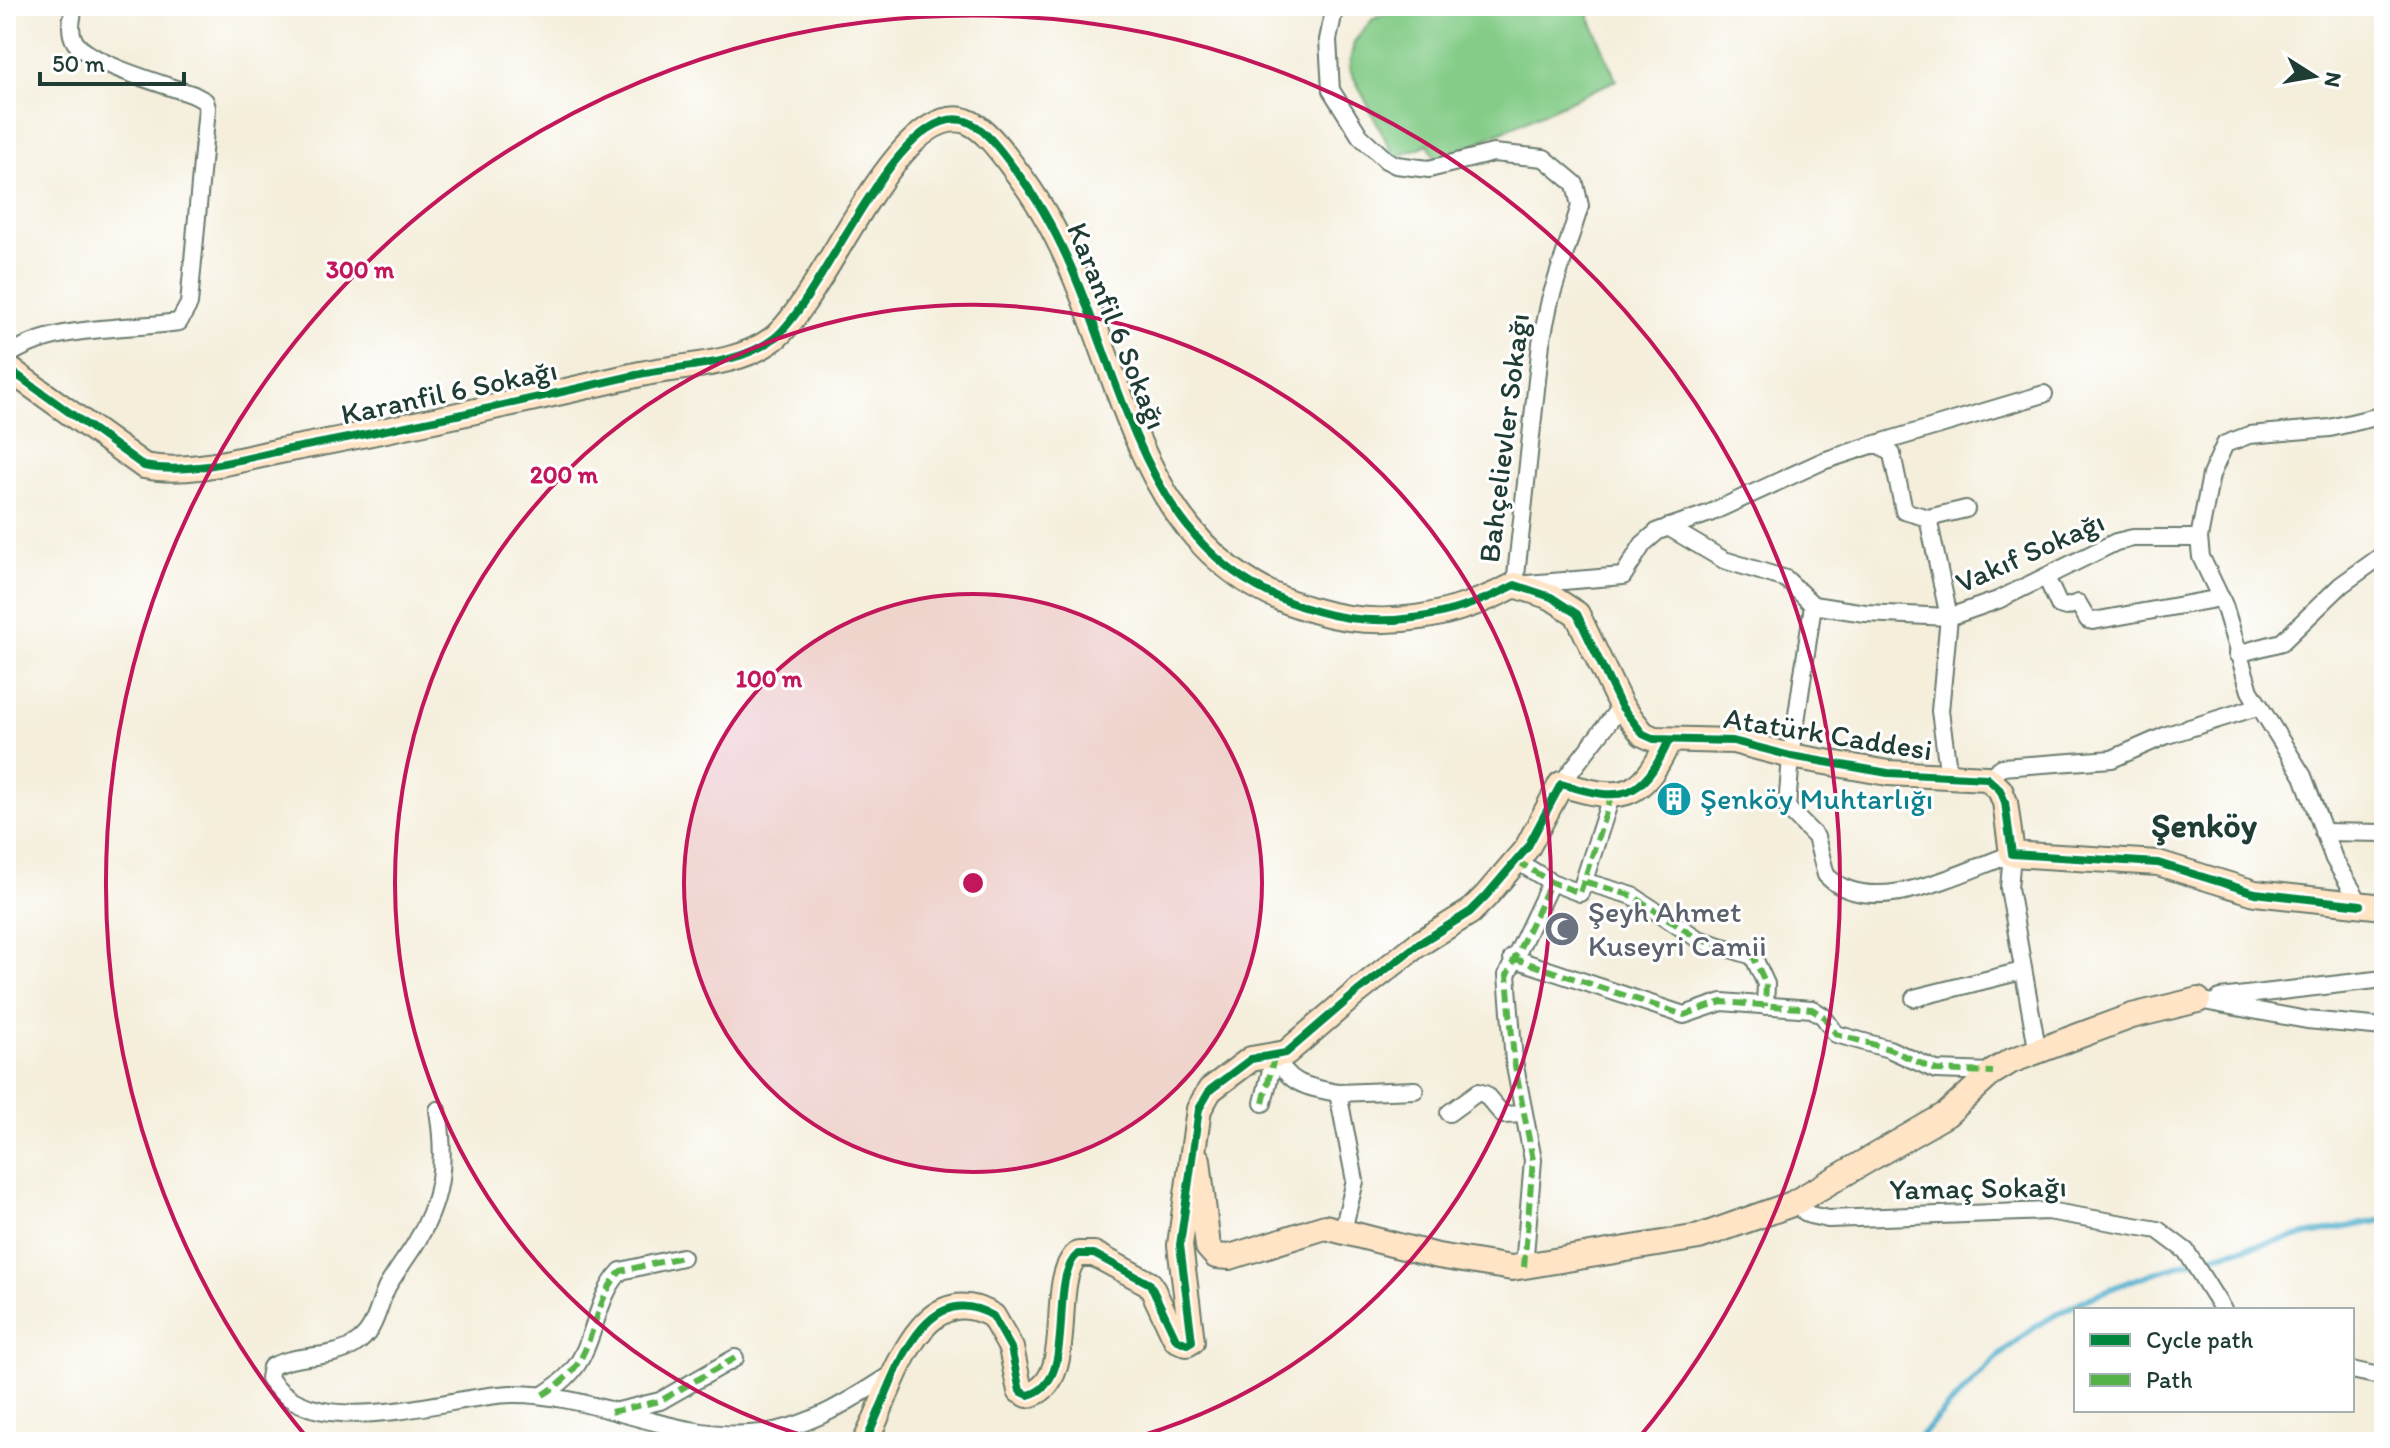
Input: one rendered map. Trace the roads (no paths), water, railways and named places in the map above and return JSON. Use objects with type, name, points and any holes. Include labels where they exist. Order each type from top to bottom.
[{"type":"street","points":[[6,357],[25,344],[87,332],[179,322],[189,304],[207,108],[205,101],[112,66],[76,44],[70,28],[74,6]]},
{"type":"street","name":"Bahçelievler Sokağı","points":[[1335,6],[1328,40],[1331,90],[1360,136],[1386,160],[1405,167],[1429,169],[1493,153],[1544,158],[1575,184],[1580,206],[1550,300],[1541,343],[1515,585],[1623,576],[1643,544],[1668,527],[1710,513],[1823,461],[2044,394]]},
{"type":"street","name":"Karanfil 6 Sokağı","points":[[6,367],[144,466],[163,470],[205,466],[354,437],[525,403],[655,371],[730,358],[757,350],[793,320],[890,166],[911,140],[927,126],[962,120],[977,127],[1003,154],[1049,219],[1087,300],[1142,452],[1188,529],[1231,574],[1287,603],[1354,619],[1387,620],[1445,614],[1515,585]]},
{"type":"street","points":[[2373,906],[2334,859],[2303,776],[2243,677],[2221,598],[2201,557],[2199,538],[2211,475],[2225,444],[2249,435],[2330,428],[2384,415]]},
{"type":"street","points":[[1872,445],[1880,445],[1892,454],[1904,511],[1928,518],[1966,509]]},
{"type":"street","points":[[1668,527],[1724,560],[1786,579],[1813,605],[1865,613],[1949,617],[1928,518]]},
{"type":"street","name":"Vakıf Sokağı","points":[[1949,777],[1940,711],[1948,653],[1949,617],[1988,605],[2124,539],[2199,538]]},
{"type":"street","points":[[2237,654],[2282,642],[2341,585],[2384,554]]},
{"type":"street","points":[[2046,577],[2059,605],[2066,607],[2078,603],[2088,620],[2093,621],[2221,598]]},
{"type":"street","points":[[865,1442],[902,1353],[934,1318],[951,1309],[968,1306],[981,1309],[1001,1325],[1011,1348],[1020,1391],[1028,1395],[1036,1393],[1047,1380],[1057,1356],[1068,1266],[1072,1259],[1084,1252],[1150,1284],[1176,1339],[1187,1344],[1192,1341],[1180,1245],[1199,1109],[1210,1090],[1251,1059],[1292,1049],[1417,945],[1470,912],[1517,861],[1561,784],[1621,706],[1577,614],[1551,597],[1515,585]]},
{"type":"street","points":[[1813,605],[1791,756],[1787,808],[1816,837],[1826,875],[1854,894],[1887,894],[2012,854],[2177,866],[2255,893],[2373,906]]},
{"type":"street","name":"Atatürk Caddesi","points":[[1621,706],[1643,734],[1669,740],[1708,738],[1733,741],[1791,756],[1888,773],[1987,778]]},
{"type":"street","points":[[2037,1048],[2009,888],[2012,854],[2005,802],[2000,790],[1987,778],[2002,767],[2112,759],[2167,735],[2260,706]]},
{"type":"street","points":[[1561,784],[1611,797],[1631,790],[1651,775],[1669,740]]},
{"type":"street","points":[[1517,861],[1551,882],[1576,893],[1583,891],[1611,797]]},
{"type":"street","points":[[2323,832],[2384,833]]},
{"type":"street","points":[[1524,1267],[1533,1160],[1514,1061],[1507,975],[1512,958],[1551,882]]},
{"type":"street","points":[[1586,882],[1633,896],[1698,939],[1753,956],[1766,984],[1765,1006]]},
{"type":"street","points":[[1512,958],[1684,1015],[1722,1002],[1818,1011],[1836,1034],[1889,1049],[1936,1070],[1993,1072]]},
{"type":"street","points":[[1914,998],[2022,971]]},
{"type":"street","points":[[1195,1139],[1208,1247],[1216,1256],[1230,1257],[1325,1227],[1438,1256],[1524,1267],[1699,1237],[1792,1204],[1947,1114],[1993,1072],[2037,1048],[2132,1016],[2198,1000],[2337,987],[2384,979]]},
{"type":"street","points":[[2198,1000],[2307,1020],[2384,1027]]},
{"type":"street","points":[[1275,1054],[1284,1074],[1290,1079],[1338,1093],[1415,1090]]},
{"type":"street","points":[[1263,1103],[1275,1054]]},
{"type":"street","points":[[1449,1113],[1478,1092],[1485,1094],[1497,1112],[1524,1114]]},
{"type":"street","points":[[1338,1093],[1355,1181],[1343,1230]]},
{"type":"street","points":[[438,1110],[443,1173],[436,1198],[427,1223],[386,1290],[367,1336],[337,1353],[284,1360],[271,1367],[269,1378],[276,1389],[299,1402],[324,1410],[351,1412],[427,1409],[490,1395],[543,1395],[694,1430],[759,1433],[812,1419],[893,1373]]},
{"type":"street","name":"Yamaç Sokağı","points":[[1792,1204],[1810,1215],[1828,1219],[2048,1211],[2158,1230],[2186,1251],[2222,1308]]},
{"type":"street","points":[[543,1395],[572,1373],[583,1356],[607,1293],[621,1271],[682,1257]]},
{"type":"street","points":[[611,1412],[660,1401],[735,1358]]},
{"type":"street","points":[[2354,1370],[2384,1377]]},
{"type":"waterway","points":[[1914,1442],[2009,1347],[2045,1321],[2082,1301],[2166,1269],[2210,1257],[2384,1220]]},
{"type":"place","name":"Şenköy Muhtarlığı","points":[[1674,799]]},
{"type":"place","name":"Şeyh Ahmet Kuseyri Camii","points":[[1562,929]]},
{"type":"district","name":"Şenköy","points":[[2204,825]]}]
